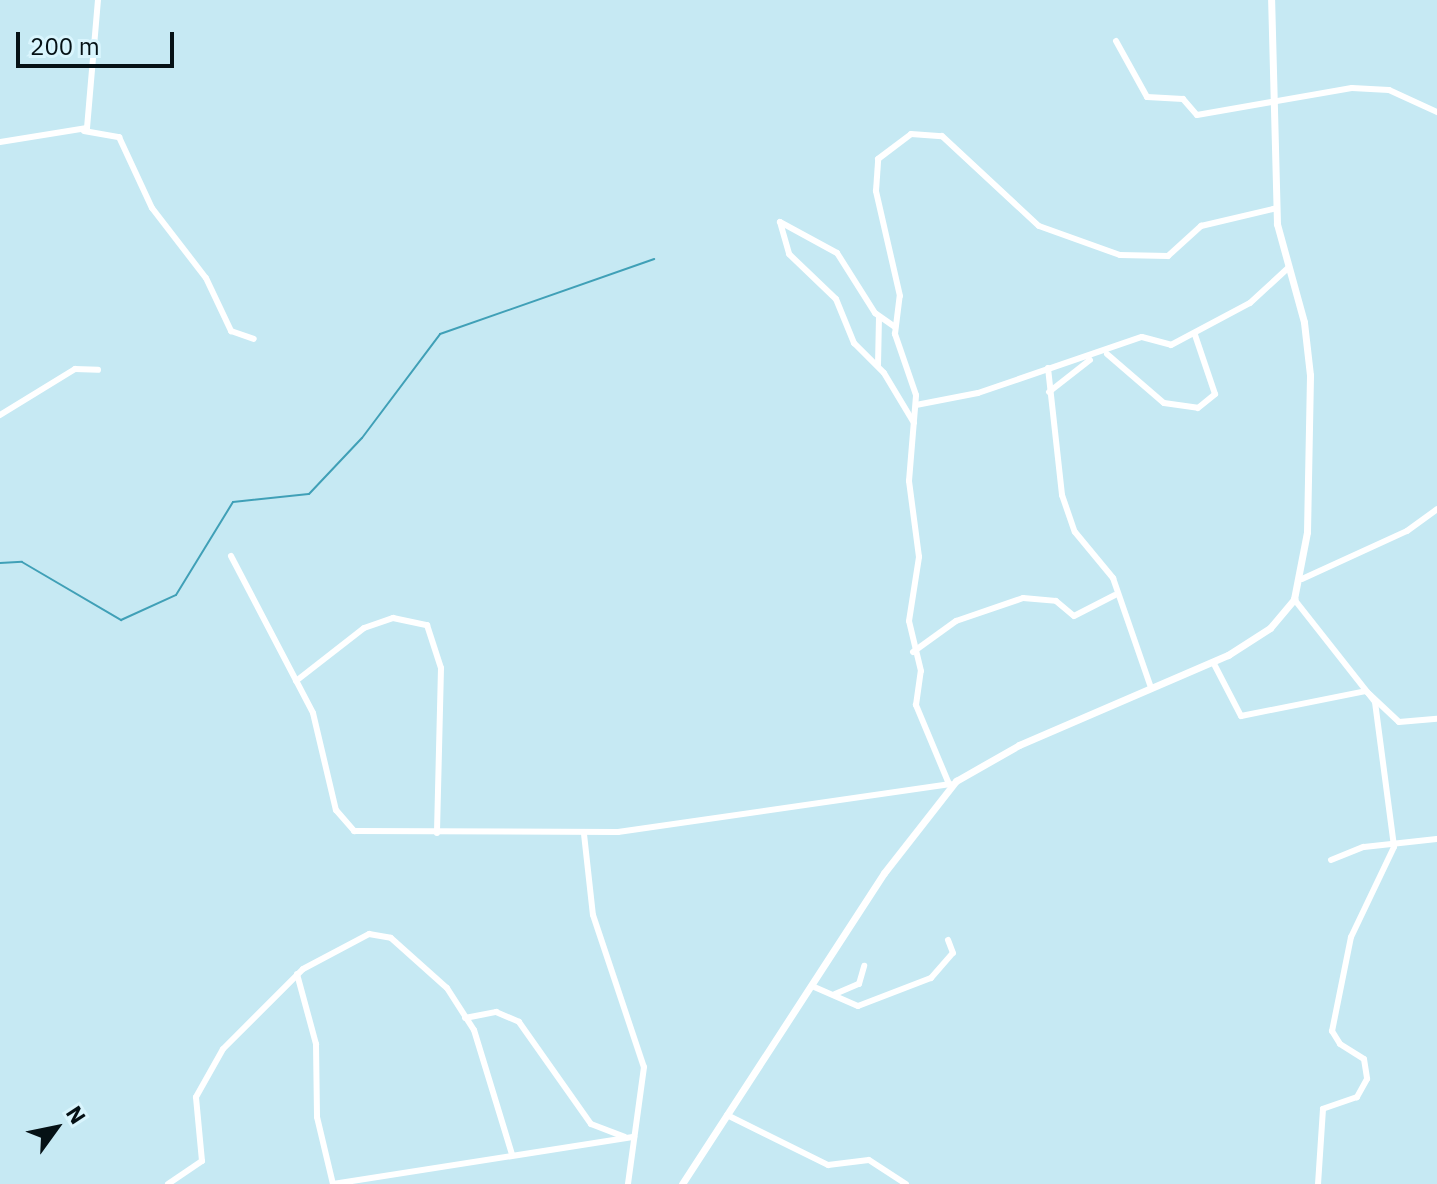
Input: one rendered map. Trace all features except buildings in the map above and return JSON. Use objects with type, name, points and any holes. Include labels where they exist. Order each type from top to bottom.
[{"type":"street","points":[[84,131],[98,0]]},
{"type":"street","points":[[682,1184],[918,824],[952,783],[1019,745],[1213,662],[1270,628],[1294,599],[1302,579],[1310,375],[1277,208],[1271,0]]},
{"type":"street","points":[[1116,41],[1149,98],[1183,99],[1197,115],[1273,99],[1381,89],[1437,112]]},
{"type":"street","points":[[0,142],[84,131],[119,137],[152,208],[206,278],[231,331],[254,339]]},
{"type":"street","points":[[952,783],[917,716],[921,671],[913,652],[916,405],[895,327],[898,270],[875,165],[911,134],[947,139],[1060,239],[1120,255],[1168,256],[1201,226],[1277,208]]},
{"type":"street","points":[[895,327],[878,315],[837,253],[780,222],[789,254],[836,299],[854,343],[878,367],[915,426]]},
{"type":"street","points":[[916,405],[1107,354],[1142,337],[1164,347],[1195,335],[1250,303],[1288,268]]},
{"type":"street","points":[[878,315],[884,344],[878,367]]},
{"type":"street","points":[[1107,354],[1144,388],[1186,410],[1215,394],[1195,335]]},
{"type":"street","points":[[1049,392],[1092,358]]},
{"type":"street","points":[[1048,368],[1062,495],[1075,532],[1113,578],[1115,595],[1151,688]]},
{"type":"street","points":[[0,415],[75,369],[98,370]]},
{"type":"street","points":[[1302,579],[1407,531],[1437,509]]},
{"type":"street","points":[[231,556],[316,721],[344,825],[437,833],[584,834],[952,783]]},
{"type":"street","points":[[913,652],[956,621],[1023,598],[1056,601],[1069,617],[1115,595]]},
{"type":"street","points":[[1294,599],[1366,691],[1383,733],[1394,847],[1351,937],[1332,1031],[1364,1059],[1367,1079],[1357,1097],[1323,1109],[1318,1184]]},
{"type":"street","points":[[296,681],[364,628],[393,618],[427,625],[441,668],[437,833]]},
{"type":"street","points":[[1213,662],[1241,716],[1366,691],[1379,696],[1399,722],[1437,719]]},
{"type":"street","points":[[584,834],[593,915],[643,1055],[628,1184]]},
{"type":"street","points":[[1331,860],[1364,847],[1394,847],[1437,839]]},
{"type":"street","points":[[168,1184],[202,1161],[196,1097],[219,1055],[297,974],[362,936],[380,934],[443,983],[465,1018],[512,1154]]},
{"type":"street","points":[[812,986],[835,994],[854,1007],[929,979],[953,953],[948,940]]},
{"type":"street","points":[[835,994],[859,984],[864,966]]},
{"type":"street","points":[[297,974],[316,1044],[317,1117],[333,1184],[634,1137]]},
{"type":"street","points":[[465,1018],[496,1012],[519,1022],[591,1124],[625,1137]]},
{"type":"street","points":[[727,1115],[828,1165],[869,1160],[910,1184]]},
{"type":"waterway","points":[[0,563],[22,562],[121,620],[176,595],[233,502],[309,494],[362,438],[440,334],[654,259]]}]
